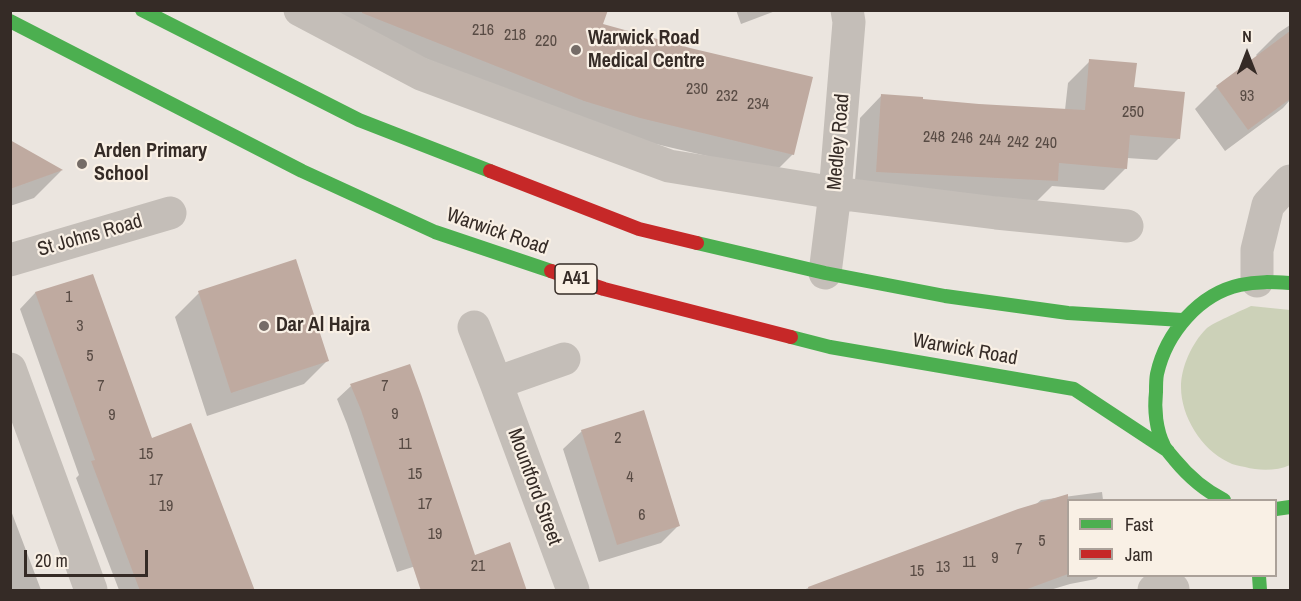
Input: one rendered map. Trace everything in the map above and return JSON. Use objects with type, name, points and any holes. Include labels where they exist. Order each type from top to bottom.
[{"type":"main road","points":[[142,10],[359,120],[639,229],[825,273],[945,296],[1068,313],[1182,321]]},
{"type":"main road","name":"Warwick Road","points":[[10,21],[302,171],[435,232],[604,288],[830,347],[1074,389],[1168,451]]},
{"type":"main road","points":[[1220,499],[1191,480],[1164,445],[1155,415],[1154,385],[1162,352],[1182,321],[1205,300],[1232,286],[1257,281],[1290,283]]},
{"type":"street","points":[[300,10],[421,74],[669,166],[836,193],[996,213],[1127,226]]},
{"type":"street","name":"Medley Road","points":[[825,273],[836,193],[849,22],[847,10]]},
{"type":"street","points":[[1257,281],[1257,250],[1268,205],[1290,181]]},
{"type":"street","name":"St Johns Road","points":[[10,260],[170,213]]},
{"type":"street","name":"Mountford Street","points":[[474,327],[573,591]]},
{"type":"street","points":[[496,383],[564,359]]},
{"type":"street","points":[[10,369],[91,591]]},
{"type":"green space","points":[[1251,306],[1290,310],[1290,465],[1268,470],[1230,463],[1209,449],[1194,430],[1182,398],[1181,387],[1185,364],[1201,335],[1214,324]]},
{"type":"building","points":[[362,10],[608,10],[603,24],[690,48],[813,77],[794,155],[640,118],[584,101],[362,13]]},
{"type":"building","points":[[1290,31],[1290,99],[1248,130],[1216,86]]},
{"type":"building","points":[[1089,59],[1137,63],[1134,87],[1185,92],[1180,139],[1130,135],[1127,169],[1059,163],[1058,181],[876,172],[881,94],[979,104],[1085,110]]},
{"type":"building","points":[[10,140],[63,170],[10,189]]},
{"type":"building","name":"Dar Al Hajra","points":[[296,259],[329,361],[231,393],[198,291]]},
{"type":"building","points":[[93,274],[152,438],[191,423],[255,591],[140,591],[91,461],[95,460],[35,292]]},
{"type":"building","points":[[410,364],[475,555],[510,542],[527,591],[421,591],[361,410],[350,384]]},
{"type":"building","points":[[644,410],[680,526],[617,545],[581,430]]},
{"type":"building","points":[[1068,494],[1067,574],[1022,591],[809,591],[808,587],[1018,509]]},
{"type":"traffic: fast","points":[[142,10],[359,120],[490,171]]},
{"type":"traffic: fast","points":[[10,21],[302,171],[435,232],[551,271]]},
{"type":"traffic: fast","points":[[697,243],[825,273],[945,296],[1068,313],[1182,320]]},
{"type":"traffic: fast","points":[[1222,499],[1191,477],[1161,440],[1155,405],[1161,359],[1176,330],[1198,306],[1211,297],[1240,285],[1265,282],[1290,283]]},
{"type":"traffic: fast","points":[[791,337],[830,347],[1074,389],[1168,451]]},
{"type":"traffic: fast","points":[[1277,509],[1290,507]]},
{"type":"traffic: fast","points":[[1259,577],[1260,590]]},
{"type":"traffic: jam","points":[[490,171],[639,229],[697,243]]},
{"type":"traffic: jam","points":[[551,271],[604,289],[791,337]]},
{"type":"place","name":"Warwick Road Medical Centre","points":[[576,50]]},
{"type":"place","name":"Arden Primary School","points":[[82,164]]},
{"type":"place","name":"Dar Al Hajra","points":[[264,326]]}]
